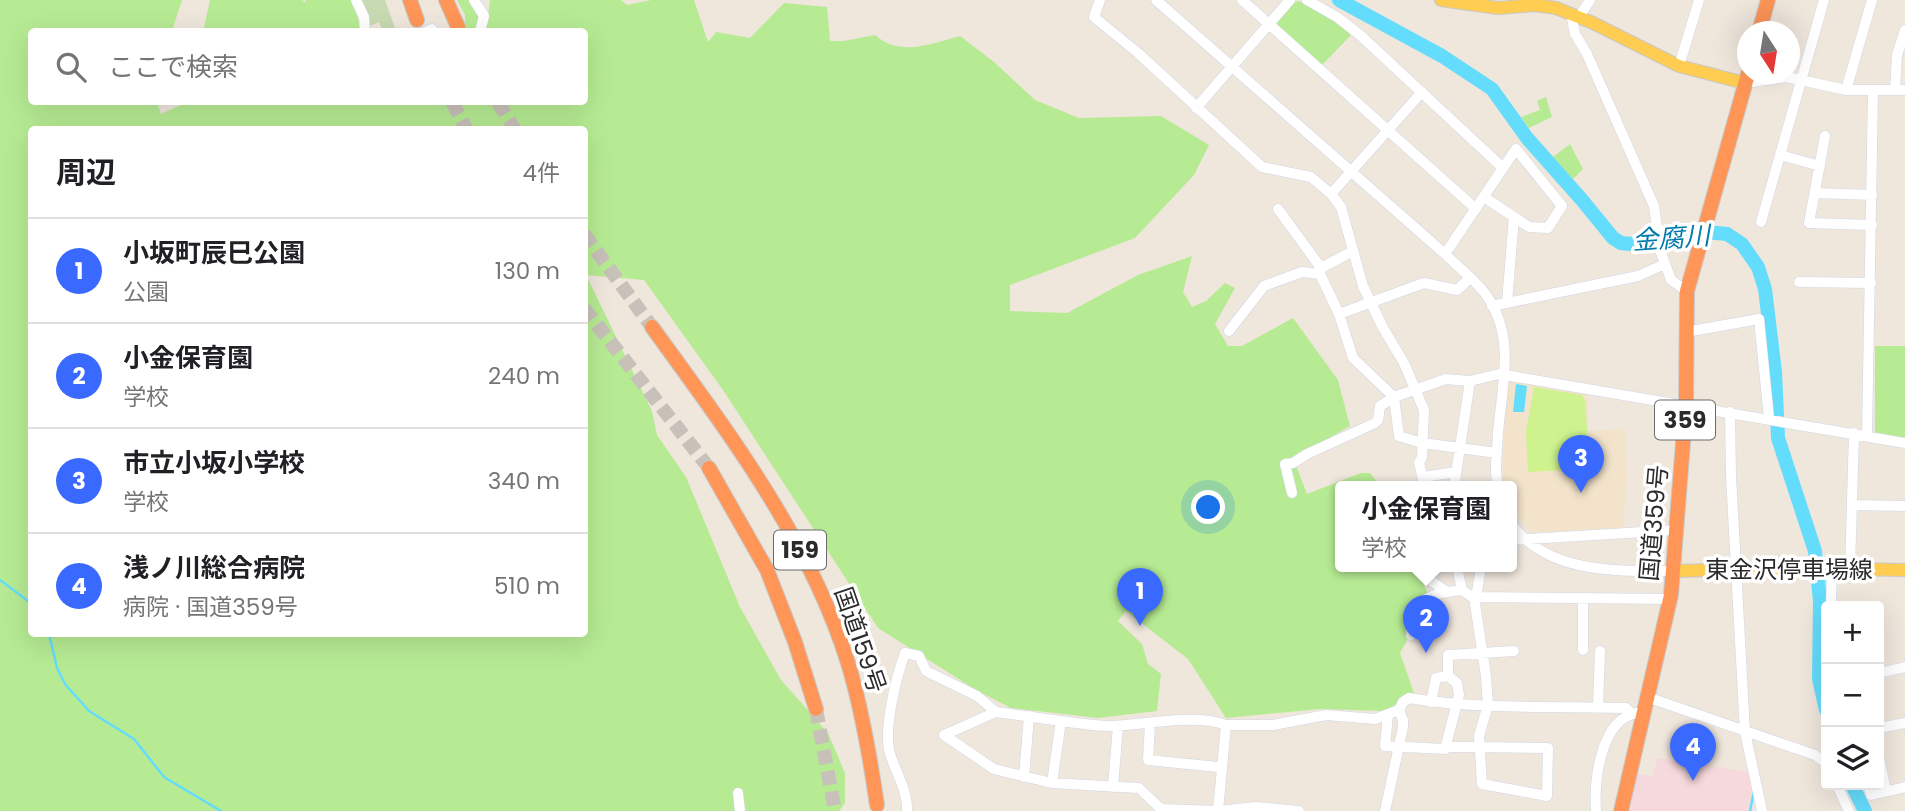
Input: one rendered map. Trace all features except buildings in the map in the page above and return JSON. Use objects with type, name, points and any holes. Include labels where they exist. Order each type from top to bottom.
[{"type":"highway","points":[[410,0],[421,26]]},
{"type":"highway","points":[[446,0],[458,27]]},
{"type":"highway","points":[[1762,21],[1768,0]]},
{"type":"highway","name":"国道359号","points":[[1620,811],[1637,713],[1647,697],[1670,599],[1686,405],[1687,291],[1745,84]]},
{"type":"highway","name":"国道159号","points":[[652,327],[764,486],[817,584],[847,660],[856,692],[877,805]]},
{"type":"highway","name":"159","points":[[709,468],[766,570],[795,642],[816,709]]},
{"type":"main road","points":[[1441,0],[1498,8],[1535,5],[1575,15],[1679,66],[1737,76]]},
{"type":"main road","name":"東金沢停車場線","points":[[1673,572],[1799,568],[1905,570]]},
{"type":"street","points":[[356,0],[364,17],[365,28]]},
{"type":"street","points":[[474,0],[484,16],[481,28]]},
{"type":"street","points":[[1100,0],[1094,17],[1138,52],[1262,167],[1311,177],[1341,206],[1363,286],[1404,363],[1424,410],[1419,463],[1424,481]]},
{"type":"street","points":[[1156,0],[1445,254],[1485,293],[1505,335],[1496,481]]},
{"type":"street","points":[[1242,0],[1476,209]]},
{"type":"street","points":[[1196,107],[1290,0]]},
{"type":"street","points":[[1307,0],[1345,23],[1503,167]]},
{"type":"street","points":[[1590,0],[1575,15],[1576,34],[1613,110],[1632,160],[1654,206],[1660,250],[1671,280],[1687,291]]},
{"type":"street","points":[[1679,66],[1699,0]]},
{"type":"street","points":[[1761,222],[1825,0]]},
{"type":"street","points":[[1846,90],[1872,0]]},
{"type":"street","points":[[1802,81],[1846,90],[1900,90],[1897,55],[1905,30]]},
{"type":"street","points":[[1867,435],[1873,91]]},
{"type":"street","points":[[1331,194],[1422,92]]},
{"type":"street","points":[[1825,136],[1809,223],[1872,225]]},
{"type":"street","points":[[1445,254],[1516,149],[1562,206],[1548,228],[1529,227],[1484,197]]},
{"type":"street","points":[[1780,155],[1820,166]]},
{"type":"street","points":[[1815,193],[1872,195]]},
{"type":"street","points":[[1278,209],[1321,271],[1353,358],[1394,397],[1399,436],[1422,443],[1497,453]]},
{"type":"street","points":[[1507,302],[1514,217]]},
{"type":"street","points":[[1229,331],[1264,286],[1302,272],[1321,271],[1353,251]]},
{"type":"street","points":[[1492,306],[1638,276],[1665,264]]},
{"type":"street","points":[[1339,314],[1424,283],[1457,290],[1470,278]]},
{"type":"street","points":[[1799,282],[1871,282]]},
{"type":"street","points":[[1686,332],[1759,319],[1770,419]]},
{"type":"street","points":[[1292,493],[1285,464],[1293,463],[1375,423],[1380,406],[1394,397],[1446,379],[1470,381],[1499,374],[1905,443]]},
{"type":"street","points":[[1455,481],[1470,381]]},
{"type":"street","points":[[1730,412],[1745,732],[1762,811]]},
{"type":"street","points":[[1850,569],[1854,433]]},
{"type":"street","points":[[1427,481],[1456,472]]},
{"type":"street","points":[[1853,505],[1905,506]]},
{"type":"street","points":[[1517,539],[1676,530]]},
{"type":"street","points":[[1517,539],[1547,556],[1567,563],[1673,572]]},
{"type":"street","points":[[1830,569],[1831,601]]},
{"type":"street","points":[[1421,572],[1447,592]]},
{"type":"street","points":[[1458,572],[1462,590]]},
{"type":"street","points":[[1480,572],[1475,604],[1488,705],[1479,736],[1480,747],[1482,784],[1547,796],[1548,748],[1480,747],[1448,747],[1445,750],[1385,746],[1394,712],[1409,698],[1488,705],[1626,708],[1637,713]]},
{"type":"street","points":[[1411,635],[1411,619],[1415,608],[1424,599],[1447,592],[1462,590],[1472,597],[1670,599]]},
{"type":"street","points":[[1583,598],[1583,650]]},
{"type":"street","points":[[1448,676],[1448,655],[1514,651]]},
{"type":"street","points":[[1598,708],[1600,651]]},
{"type":"street","points":[[907,811],[907,800],[888,742],[895,681],[905,653],[919,656],[926,671],[977,696],[996,712]]},
{"type":"street","points":[[1884,672],[1905,667]]},
{"type":"street","points":[[1431,702],[1436,678],[1448,676],[1457,683],[1457,703],[1445,750]]},
{"type":"street","points":[[1647,697],[1821,759]]},
{"type":"street","points":[[1299,811],[1256,807],[1217,811],[1161,809],[1139,789],[1052,783],[993,769],[944,735],[996,712],[1118,726],[1178,721],[1273,725],[1316,716],[1375,719],[1394,712]]},
{"type":"street","points":[[1385,811],[1403,720],[1394,712]]},
{"type":"street","points":[[1596,811],[1595,783],[1608,737],[1615,726],[1637,713]]},
{"type":"street","points":[[1024,777],[1029,716]]},
{"type":"street","points":[[1052,783],[1060,721]]},
{"type":"street","points":[[1150,723],[1147,760],[1218,767],[1222,765]]},
{"type":"street","points":[[1884,727],[1905,723]]},
{"type":"street","points":[[1217,811],[1226,725]]},
{"type":"street","points":[[1112,787],[1118,726]]},
{"type":"street","points":[[1884,781],[1886,791]]},
{"type":"street","points":[[1870,790],[1871,795],[1905,786]]},
{"type":"street","points":[[1839,790],[1849,811]]},
{"type":"street","points":[[738,793],[740,811]]},
{"type":"shaded area","points":[[1509,379],[1588,390],[1588,431],[1625,429],[1627,479],[1623,528],[1531,533],[1517,513],[1517,481],[1504,481]]},
{"type":"shaded area","points":[[1657,758],[1749,772],[1753,786],[1748,811],[1629,811],[1635,773],[1653,777]]},
{"type":"green space","points":[[0,0],[182,0],[173,28],[28,28],[28,105],[158,105],[161,114],[181,105],[588,105],[588,28],[484,28],[490,0],[621,0],[627,5],[651,0],[694,0],[708,42],[716,32],[750,38],[784,3],[827,7],[830,41],[875,35],[894,46],[916,47],[960,36],[994,62],[1035,100],[1079,118],[1161,116],[1209,145],[1194,175],[1135,238],[1010,285],[1010,311],[1067,313],[1138,275],[1192,256],[1183,292],[1192,307],[1206,301],[1225,283],[1235,288],[1215,324],[1228,346],[1242,346],[1293,318],[1338,380],[1350,426],[1296,457],[1297,468],[1307,494],[1335,483],[1335,572],[1412,572],[1420,576],[1433,605],[1418,620],[1400,653],[1414,693],[1385,711],[1320,709],[1226,718],[1188,659],[1126,611],[1118,621],[1142,644],[1148,664],[1161,674],[1157,711],[1098,718],[1011,708],[976,690],[878,628],[723,390],[644,280],[588,275],[588,126],[28,126],[28,637],[588,637],[588,279],[652,411],[657,435],[686,477],[740,607],[781,680],[828,733],[845,773],[845,803],[839,811],[0,811]]},
{"type":"green space","points":[[210,0],[302,0],[306,3],[305,0],[353,0],[361,28],[204,28]]},
{"type":"green space","points":[[359,0],[385,0],[395,28],[382,28],[379,22],[368,27]]},
{"type":"green space","points":[[457,0],[471,0],[482,18],[477,28],[465,28],[465,15]]},
{"type":"green space","points":[[1299,1],[1337,22],[1351,35],[1321,66],[1277,26],[1276,22]]},
{"type":"green space","points":[[1546,97],[1552,117],[1529,128],[1521,117],[1540,110],[1537,101]]},
{"type":"green space","points":[[1570,144],[1583,169],[1573,179],[1553,157]]},
{"type":"green space","points":[[1875,346],[1905,346],[1905,438],[1875,433]]},
{"type":"green space","points":[[1534,387],[1582,395],[1585,401],[1590,469],[1528,472],[1526,432]]},
{"type":"green space","points":[[1361,473],[1370,473],[1376,481],[1340,481]]},
{"type":"water","points":[[1516,384],[1527,386],[1524,412],[1513,412]]},
{"type":"waterway","name":"金腐川","points":[[1339,0],[1442,56],[1492,89],[1527,138],[1613,238],[1621,243],[1631,244],[1706,232],[1727,234],[1742,244],[1758,267],[1765,289],[1775,372],[1778,438],[1815,551],[1820,601],[1821,688]]},
{"type":"waterway","points":[[0,580],[28,601]]},
{"type":"waterway","points":[[50,637],[57,668],[65,684],[89,711],[134,739],[164,777],[221,811]]},
{"type":"waterway","name":"金腐川","points":[[1854,790],[1865,811]]},
{"type":"waterway","points":[[1750,811],[1754,791]]},
{"type":"tunnel","points":[[454,105],[465,126]]},
{"type":"tunnel","points":[[500,105],[513,126]]},
{"type":"tunnel","points":[[588,239],[652,327]]},
{"type":"tunnel","points":[[588,313],[709,468]]},
{"type":"tunnel","points":[[816,709],[835,811]]},
{"type":"place","name":"市立小坂小学校","points":[[1581,493]]},
{"type":"place","name":"小坂町辰巳公園","points":[[1140,626]]},
{"type":"place","name":"小金保育園","points":[[1426,653]]},
{"type":"place","name":"浅ノ川総合病院","points":[[1693,781]]}]
